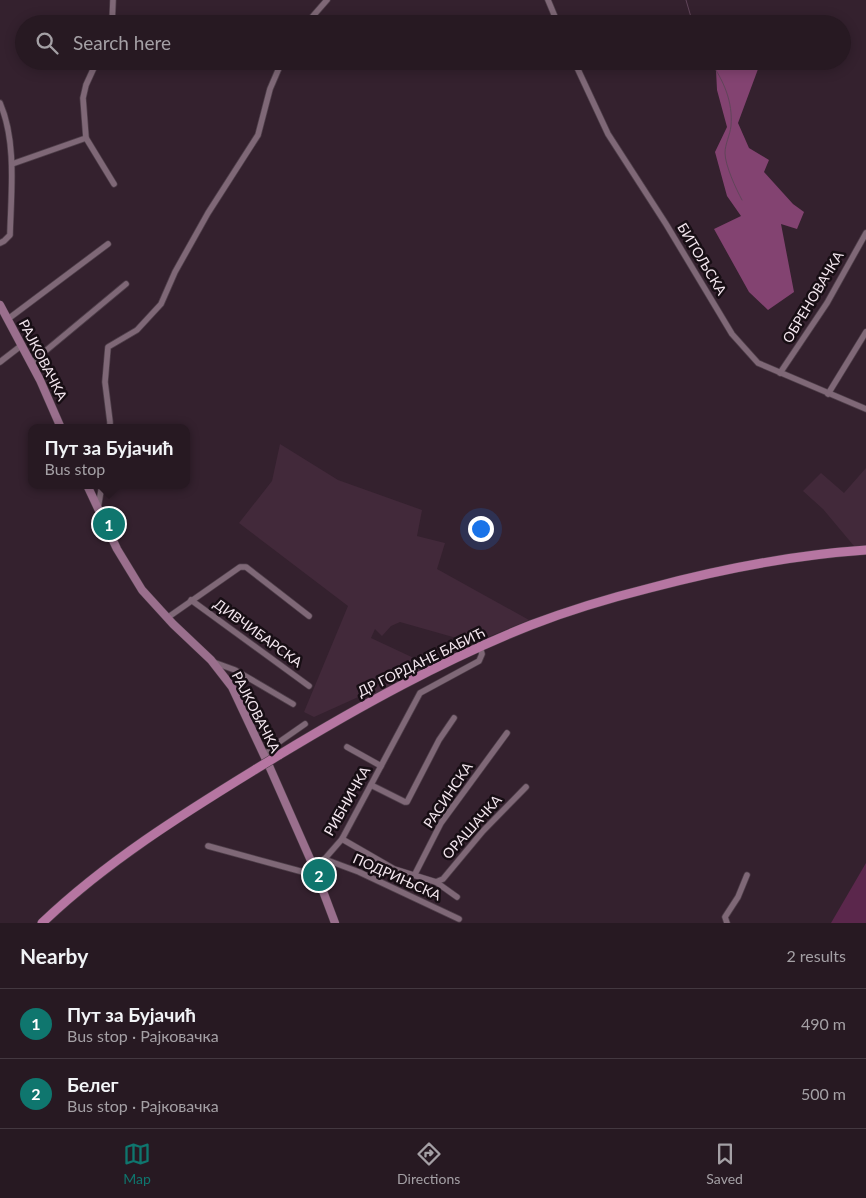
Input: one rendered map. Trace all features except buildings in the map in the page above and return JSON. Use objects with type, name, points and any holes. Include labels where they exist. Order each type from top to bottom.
[{"type":"main road","name":"РАЈКОВАЧКА","points":[[0,305],[31,363],[59,424]]},
{"type":"main road","name":"РАЈКОВАЧКА","points":[[89,489],[124,563],[142,590],[166,618],[213,662],[232,687],[315,870],[335,923]]},
{"type":"main road","name":"ДР ГОРДАНЕ БАБИЋ","points":[[42,923],[94,877],[188,811],[373,700],[480,647],[550,618],[623,595],[684,579],[766,562],[866,550]]},
{"type":"street","points":[[112,15],[113,0]]},
{"type":"street","points":[[314,15],[327,0]]},
{"type":"street","points":[[548,0],[554,15]]},
{"type":"street","points":[[93,70],[83,98],[86,138],[114,184]]},
{"type":"street","points":[[110,424],[105,382],[108,347],[138,330],[161,304],[175,272],[208,213],[258,135],[270,89],[278,70]]},
{"type":"street","name":"БИТОЉСКА","points":[[578,70],[608,134],[666,224],[732,334],[758,363],[866,409]]},
{"type":"street","points":[[0,103],[5,114],[12,164],[10,235],[4,242],[0,243]]},
{"type":"street","points":[[12,164],[86,138]]},
{"type":"street","name":"ОБРЕНОВАЧКА","points":[[780,372],[827,303],[866,233]]},
{"type":"street","points":[[8,319],[108,244]]},
{"type":"street","points":[[31,363],[126,284]]},
{"type":"street","points":[[828,394],[866,332]]},
{"type":"street","points":[[0,362],[22,345]]},
{"type":"street","points":[[98,508],[101,489]]},
{"type":"street","points":[[166,618],[240,567],[246,568],[309,616]]},
{"type":"street","name":"ДИВЧИБАРСКА","points":[[191,600],[309,686]]},
{"type":"street","name":"РИБНИЧКА","points":[[315,870],[342,839],[420,693],[479,661],[482,654],[480,647]]},
{"type":"street","points":[[213,662],[234,670],[293,704]]},
{"type":"street","points":[[371,785],[407,802],[439,740],[454,718]]},
{"type":"street","points":[[264,756],[272,747],[305,724]]},
{"type":"street","name":"РАСИНСКА","points":[[415,874],[441,823],[507,733]]},
{"type":"street","name":"РИБНИЧКА","points":[[347,746],[380,766]]},
{"type":"street","name":"ОРАШАЧКА","points":[[436,882],[443,879],[483,831],[526,786]]},
{"type":"street","name":"ПОДРИЊСКА","points":[[342,839],[401,871],[436,882],[457,897]]},
{"type":"street","points":[[208,846],[307,873],[315,870]]},
{"type":"street","name":"ПОДРИЊСКА","points":[[324,859],[359,872],[459,918]]},
{"type":"street","points":[[727,923],[725,917],[738,897],[747,875]]},
{"type":"shaded area","points":[[716,70],[758,70],[738,123],[749,148],[769,160],[764,172],[793,204],[804,212],[797,229],[781,224],[794,292],[768,310],[749,292],[714,229],[741,216],[727,196],[715,152],[727,127],[717,90]]},
{"type":"shaded area","points":[[280,444],[338,480],[422,510],[417,536],[445,543],[437,569],[529,620],[474,643],[400,622],[391,626],[382,636],[375,629],[371,638],[433,667],[368,698],[365,694],[314,717],[304,712],[348,606],[239,523],[272,481]]},
{"type":"shaded area","points":[[866,468],[866,545],[854,546],[823,509],[803,491],[821,473],[844,493]]},
{"type":"shaded area","points":[[866,863],[866,923],[831,923]]},
{"type":"waterway","points":[[686,0],[690,15]]},
{"type":"waterway","points":[[715,70],[723,84],[731,109],[731,126],[725,158],[731,177],[742,200]]},
{"type":"place","name":"Пут за Бујачић","points":[[109,524]]},
{"type":"place","name":"Белег","points":[[319,875]]}]
